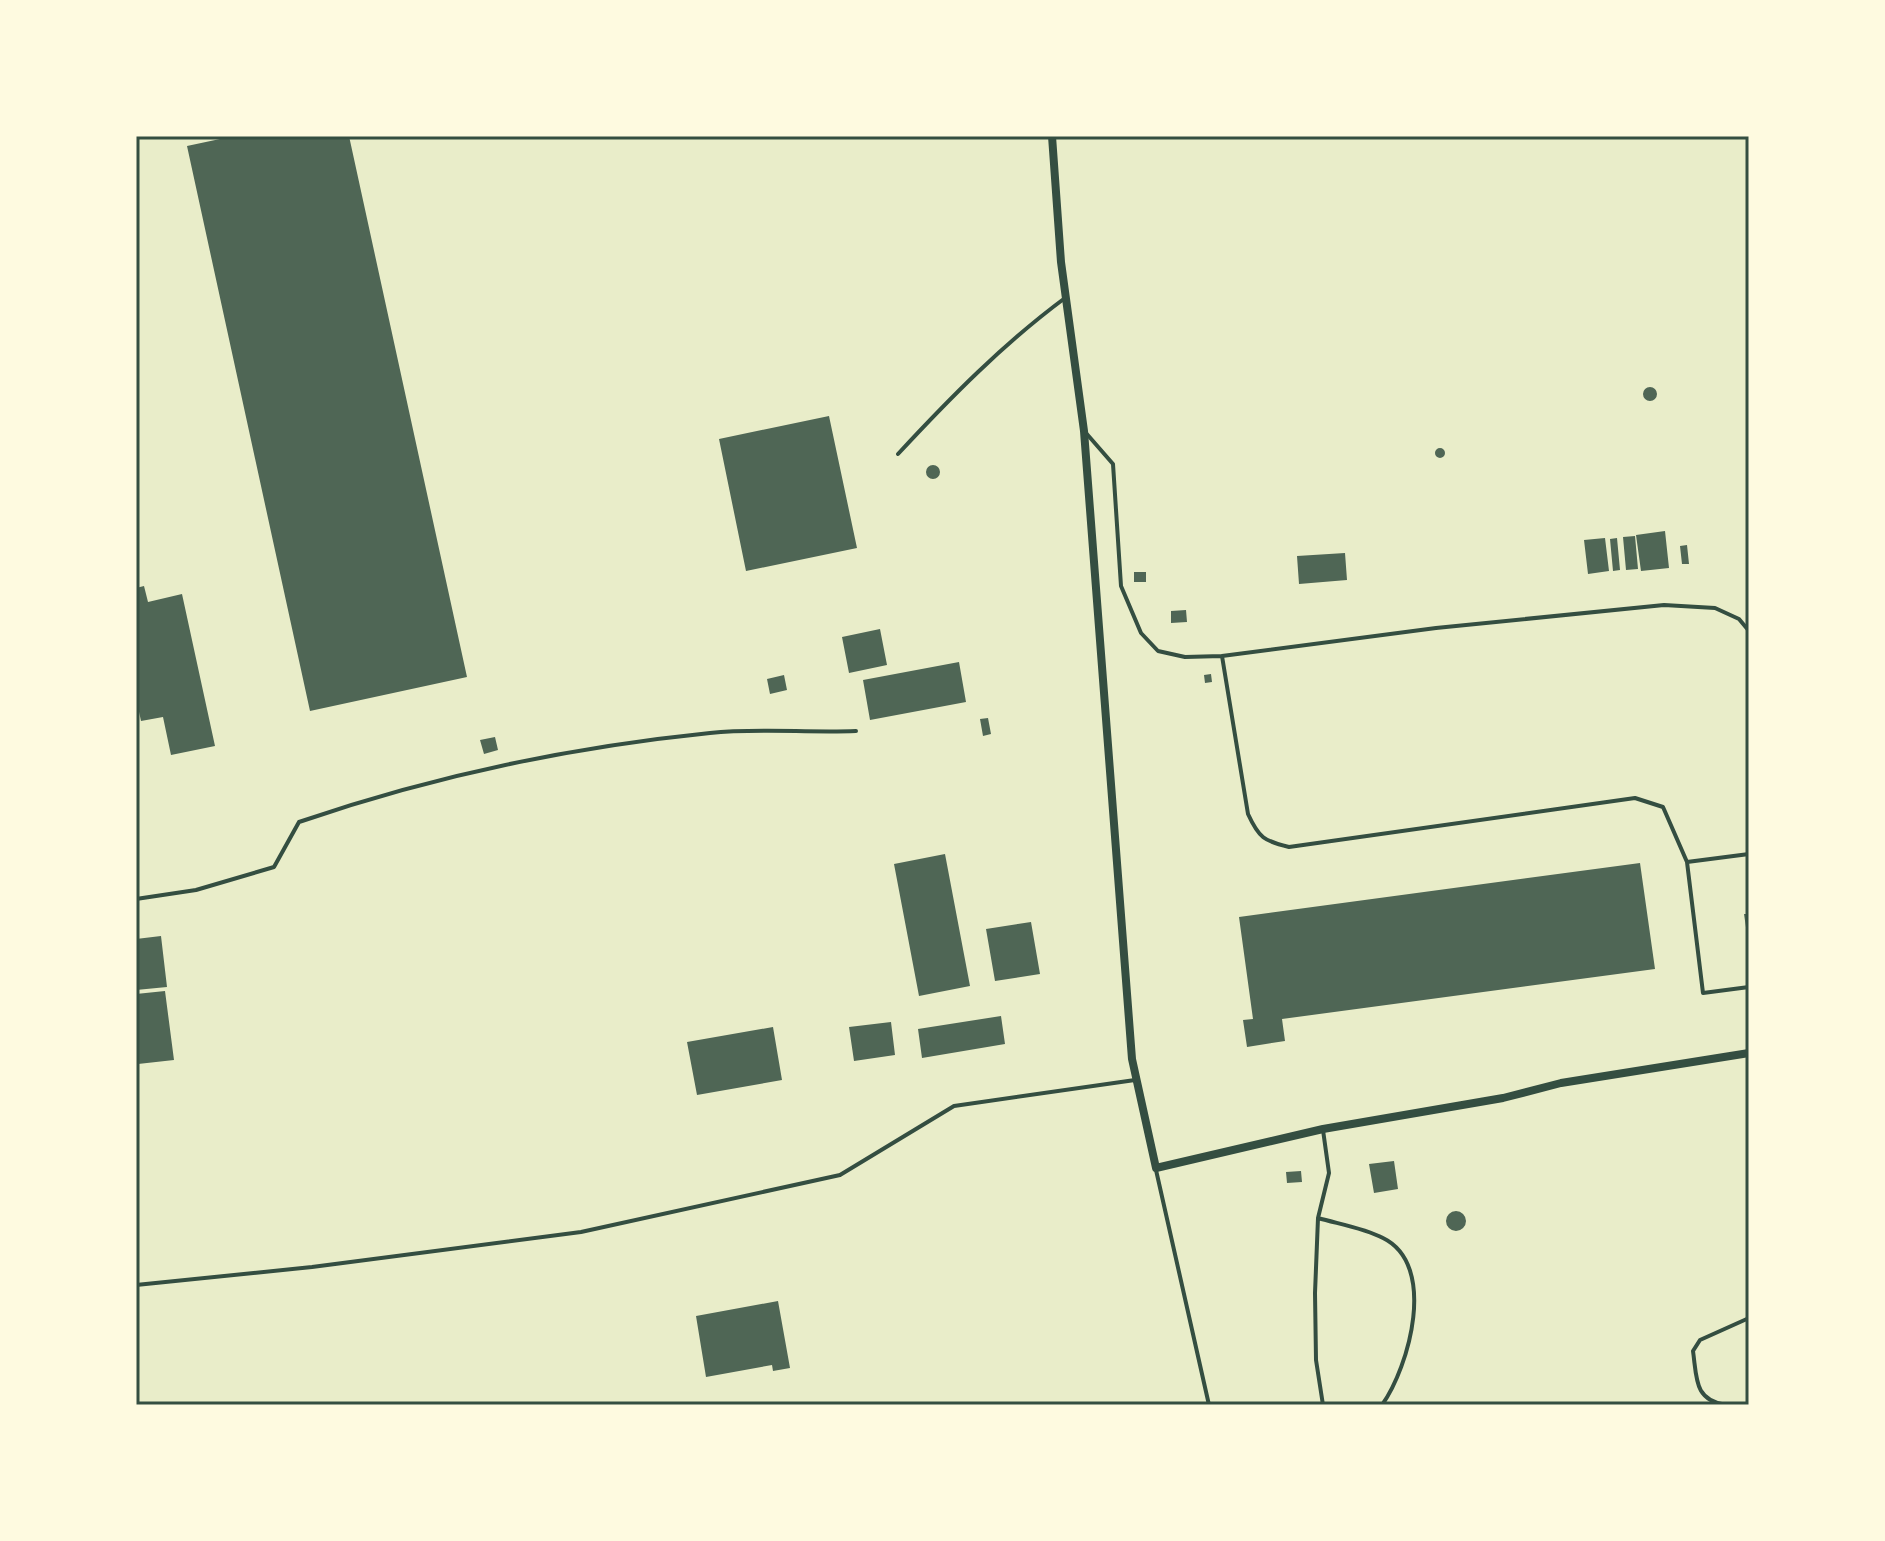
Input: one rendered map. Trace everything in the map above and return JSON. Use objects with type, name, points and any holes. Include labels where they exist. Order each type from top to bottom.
[{"type":"street","points":[[1052,136],[1061,262],[1084,431],[1132,1059],[1156,1168],[1323,1129],[1503,1098],[1561,1083],[1749,1053]]},
{"type":"lane","points":[[898,454],[947,402],[1025,328],[1067,297]]},
{"type":"lane","points":[[1084,431],[1113,464],[1121,586],[1141,633],[1158,651],[1185,657],[1222,656],[1436,628],[1664,605],[1715,608],[1739,619],[1749,631]]},
{"type":"lane","points":[[1222,656],[1248,814],[1256,833],[1270,843],[1289,847],[1635,798],[1663,807],[1687,862],[1703,993],[1749,987]]},
{"type":"lane","points":[[136,899],[196,890],[274,867],[299,822],[418,786],[606,745],[714,733],[856,731]]},
{"type":"lane","points":[[1687,862],[1749,854]]},
{"type":"lane","points":[[136,1285],[312,1267],[581,1232],[840,1175],[954,1106],[1136,1080]]},
{"type":"lane","points":[[1323,1129],[1329,1173],[1318,1218],[1316,1360],[1323,1405]]},
{"type":"lane","points":[[1156,1168],[1209,1405]]},
{"type":"lane","points":[[1318,1218],[1384,1238],[1405,1256],[1415,1282],[1414,1318],[1394,1388],[1382,1405]]},
{"type":"lane","points":[[1726,1405],[1711,1403],[1698,1389],[1693,1351],[1700,1340],[1749,1318]]},
{"type":"building","points":[[234,136],[349,136],[467,677],[310,711],[187,146]]},
{"type":"building","points":[[1650,387],[1657,394],[1650,401],[1643,394]]},
{"type":"building","points":[[829,416],[857,548],[746,571],[719,439]]},
{"type":"building","points":[[1440,448],[1445,453],[1440,458],[1435,453]]},
{"type":"building","points":[[933,465],[940,472],[933,479],[926,472]]},
{"type":"building","points":[[1665,531],[1669,568],[1641,571],[1636,535]]},
{"type":"building","points":[[1635,536],[1638,569],[1626,570],[1623,537]]},
{"type":"building","points":[[1605,538],[1609,571],[1588,574],[1584,540]]},
{"type":"building","points":[[1617,538],[1620,570],[1613,571],[1610,539]]},
{"type":"building","points":[[1687,545],[1689,564],[1682,564],[1680,546]]},
{"type":"building","points":[[1345,553],[1347,580],[1299,584],[1297,556]]},
{"type":"building","points":[[1134,572],[1146,572],[1146,582],[1134,582]]},
{"type":"building","points":[[144,586],[148,602],[182,594],[215,746],[171,755],[163,717],[141,721],[136,698],[136,588]]},
{"type":"building","points":[[1186,610],[1187,622],[1171,623],[1171,611]]},
{"type":"building","points":[[880,629],[887,665],[849,673],[842,637]]},
{"type":"building","points":[[959,662],[966,702],[870,720],[863,680]]},
{"type":"building","points":[[1211,674],[1212,682],[1205,683],[1204,675]]},
{"type":"building","points":[[784,675],[787,690],[770,694],[767,679]]},
{"type":"building","points":[[988,718],[991,734],[983,736],[980,719]]},
{"type":"building","points":[[495,737],[498,750],[484,754],[480,740]]},
{"type":"building","points":[[945,854],[970,986],[919,996],[894,864]]},
{"type":"building","points":[[1640,863],[1655,969],[1282,1019],[1285,1041],[1247,1047],[1243,1020],[1253,1019],[1239,917]]},
{"type":"building","points":[[1744,914],[1749,914],[1749,934],[1747,934]]},
{"type":"building","points":[[1031,922],[1040,974],[995,981],[986,929]]},
{"type":"building","points":[[161,936],[167,987],[136,990],[136,939]]},
{"type":"building","points":[[165,991],[174,1060],[138,1064],[136,994]]},
{"type":"building","points":[[1001,1016],[1005,1044],[922,1058],[918,1029]]},
{"type":"building","points":[[891,1022],[895,1055],[854,1061],[849,1027]]},
{"type":"building","points":[[773,1027],[782,1080],[697,1095],[687,1042]]},
{"type":"building","points":[[1394,1161],[1398,1189],[1374,1193],[1369,1164]]},
{"type":"building","points":[[1301,1171],[1302,1182],[1287,1183],[1286,1172]]},
{"type":"building","points":[[1456,1211],[1463,1214],[1466,1221],[1463,1228],[1456,1231],[1449,1228],[1446,1221],[1449,1214]]},
{"type":"building","points":[[778,1301],[790,1368],[773,1371],[772,1365],[706,1377],[696,1316]]}]
